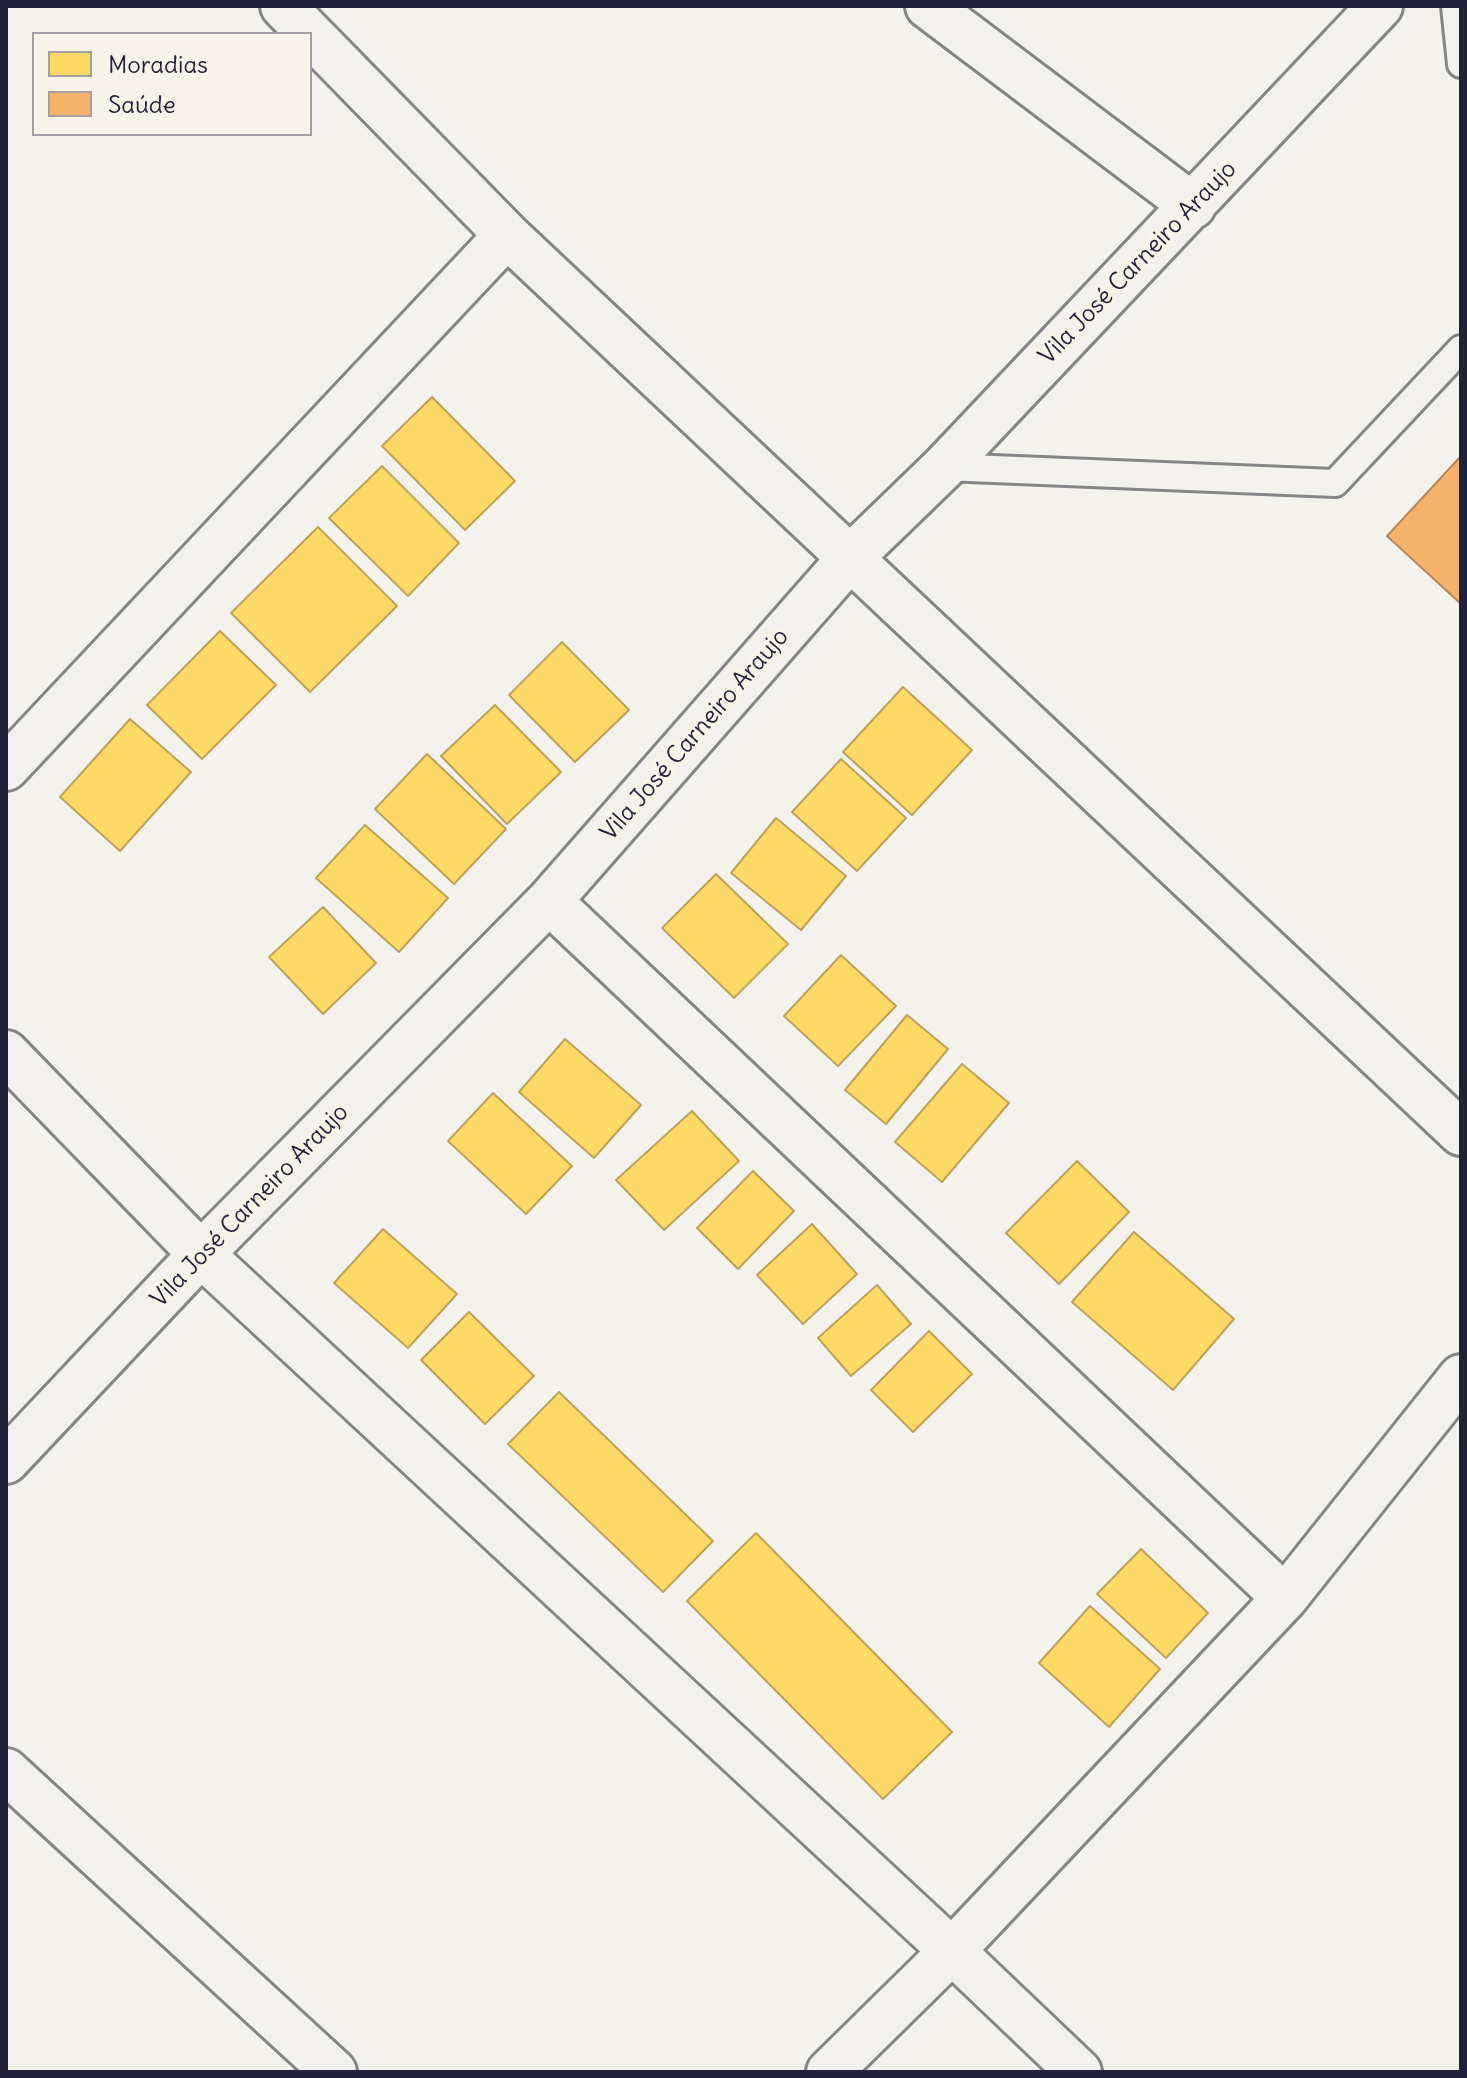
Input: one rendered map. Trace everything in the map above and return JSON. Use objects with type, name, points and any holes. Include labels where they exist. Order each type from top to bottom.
[{"type":"street","points":[[283,6],[308,32]]},
{"type":"street","points":[[928,6],[1193,206]]},
{"type":"street","name":"Vila José Carneiro Araujo","points":[[6,1461],[201,1254],[549,901],[850,558],[944,467],[1380,6]]},
{"type":"street","points":[[312,36],[507,235],[1461,1133]]},
{"type":"street","points":[[6,768],[507,235]]},
{"type":"street","points":[[549,901],[1285,1598]]},
{"type":"street","points":[[6,1053],[201,1254],[1079,2072]]},
{"type":"street","points":[[829,2072],[952,1951],[1285,1598],[1461,1377]]},
{"type":"street","points":[[6,1771],[334,2072]]},
{"type":"lane","points":[[1455,6],[1461,64]]},
{"type":"lane","points":[[944,467],[1335,483],[1461,349]]},
{"type":"building: Moradias","points":[[432,397],[515,481],[465,530],[382,446]]},
{"type":"building: Moradias","points":[[382,466],[459,543],[408,596],[329,518]]},
{"type":"building: Moradias","points":[[318,527],[397,606],[310,692],[231,613]]},
{"type":"building: Moradias","points":[[220,631],[276,685],[202,759],[147,705]]},
{"type":"building: Moradias","points":[[562,642],[629,710],[575,762],[509,695]]},
{"type":"building: Moradias","points":[[903,687],[972,750],[912,815],[843,752]]},
{"type":"building: Moradias","points":[[495,705],[561,772],[507,824],[441,756]]},
{"type":"building: Moradias","points":[[130,719],[191,772],[120,851],[60,797]]},
{"type":"building: Moradias","points":[[427,754],[506,829],[454,884],[375,809]]},
{"type":"building: Moradias","points":[[841,759],[906,818],[857,871],[792,812]]},
{"type":"building: Moradias","points":[[776,818],[846,876],[801,930],[731,873]]},
{"type":"building: Moradias","points":[[365,825],[448,898],[399,952],[316,878]]},
{"type":"building: Moradias","points":[[716,874],[788,944],[734,998],[662,928]]},
{"type":"building: Moradias","points":[[323,907],[376,963],[323,1014],[269,957]]},
{"type":"building: Moradias","points":[[841,955],[896,1006],[838,1066],[784,1016]]},
{"type":"building: Moradias","points":[[907,1015],[948,1049],[886,1124],[845,1090]]},
{"type":"building: Moradias","points":[[565,1039],[641,1105],[594,1158],[519,1092]]},
{"type":"building: Moradias","points":[[962,1064],[1009,1103],[942,1182],[895,1142]]},
{"type":"building: Moradias","points":[[493,1093],[572,1166],[526,1214],[448,1141]]},
{"type":"building: Moradias","points":[[692,1111],[739,1161],[664,1230],[616,1180]]},
{"type":"building: Moradias","points":[[1077,1161],[1129,1212],[1059,1284],[1006,1233]]},
{"type":"building: Moradias","points":[[753,1171],[794,1211],[738,1269],[697,1228]]},
{"type":"building: Moradias","points":[[812,1224],[857,1274],[803,1324],[757,1275]]},
{"type":"building: Moradias","points":[[383,1229],[457,1294],[408,1348],[334,1283]]},
{"type":"building: Moradias","points":[[1134,1232],[1234,1319],[1173,1390],[1072,1302]]},
{"type":"building: Moradias","points":[[877,1285],[911,1324],[851,1376],[818,1338]]},
{"type":"building: Moradias","points":[[469,1312],[534,1376],[485,1424],[421,1360]]},
{"type":"building: Moradias","points":[[929,1331],[972,1374],[913,1432],[871,1390]]},
{"type":"building: Moradias","points":[[559,1392],[713,1541],[663,1592],[508,1444]]},
{"type":"building: Moradias","points":[[756,1533],[952,1732],[883,1799],[687,1601]]},
{"type":"building: Moradias","points":[[1141,1549],[1208,1613],[1166,1658],[1097,1594]]},
{"type":"building: Moradias","points":[[1090,1606],[1160,1669],[1109,1727],[1039,1663]]},
{"type":"building: Saúde","points":[[1461,456],[1461,604],[1387,536]]}]
